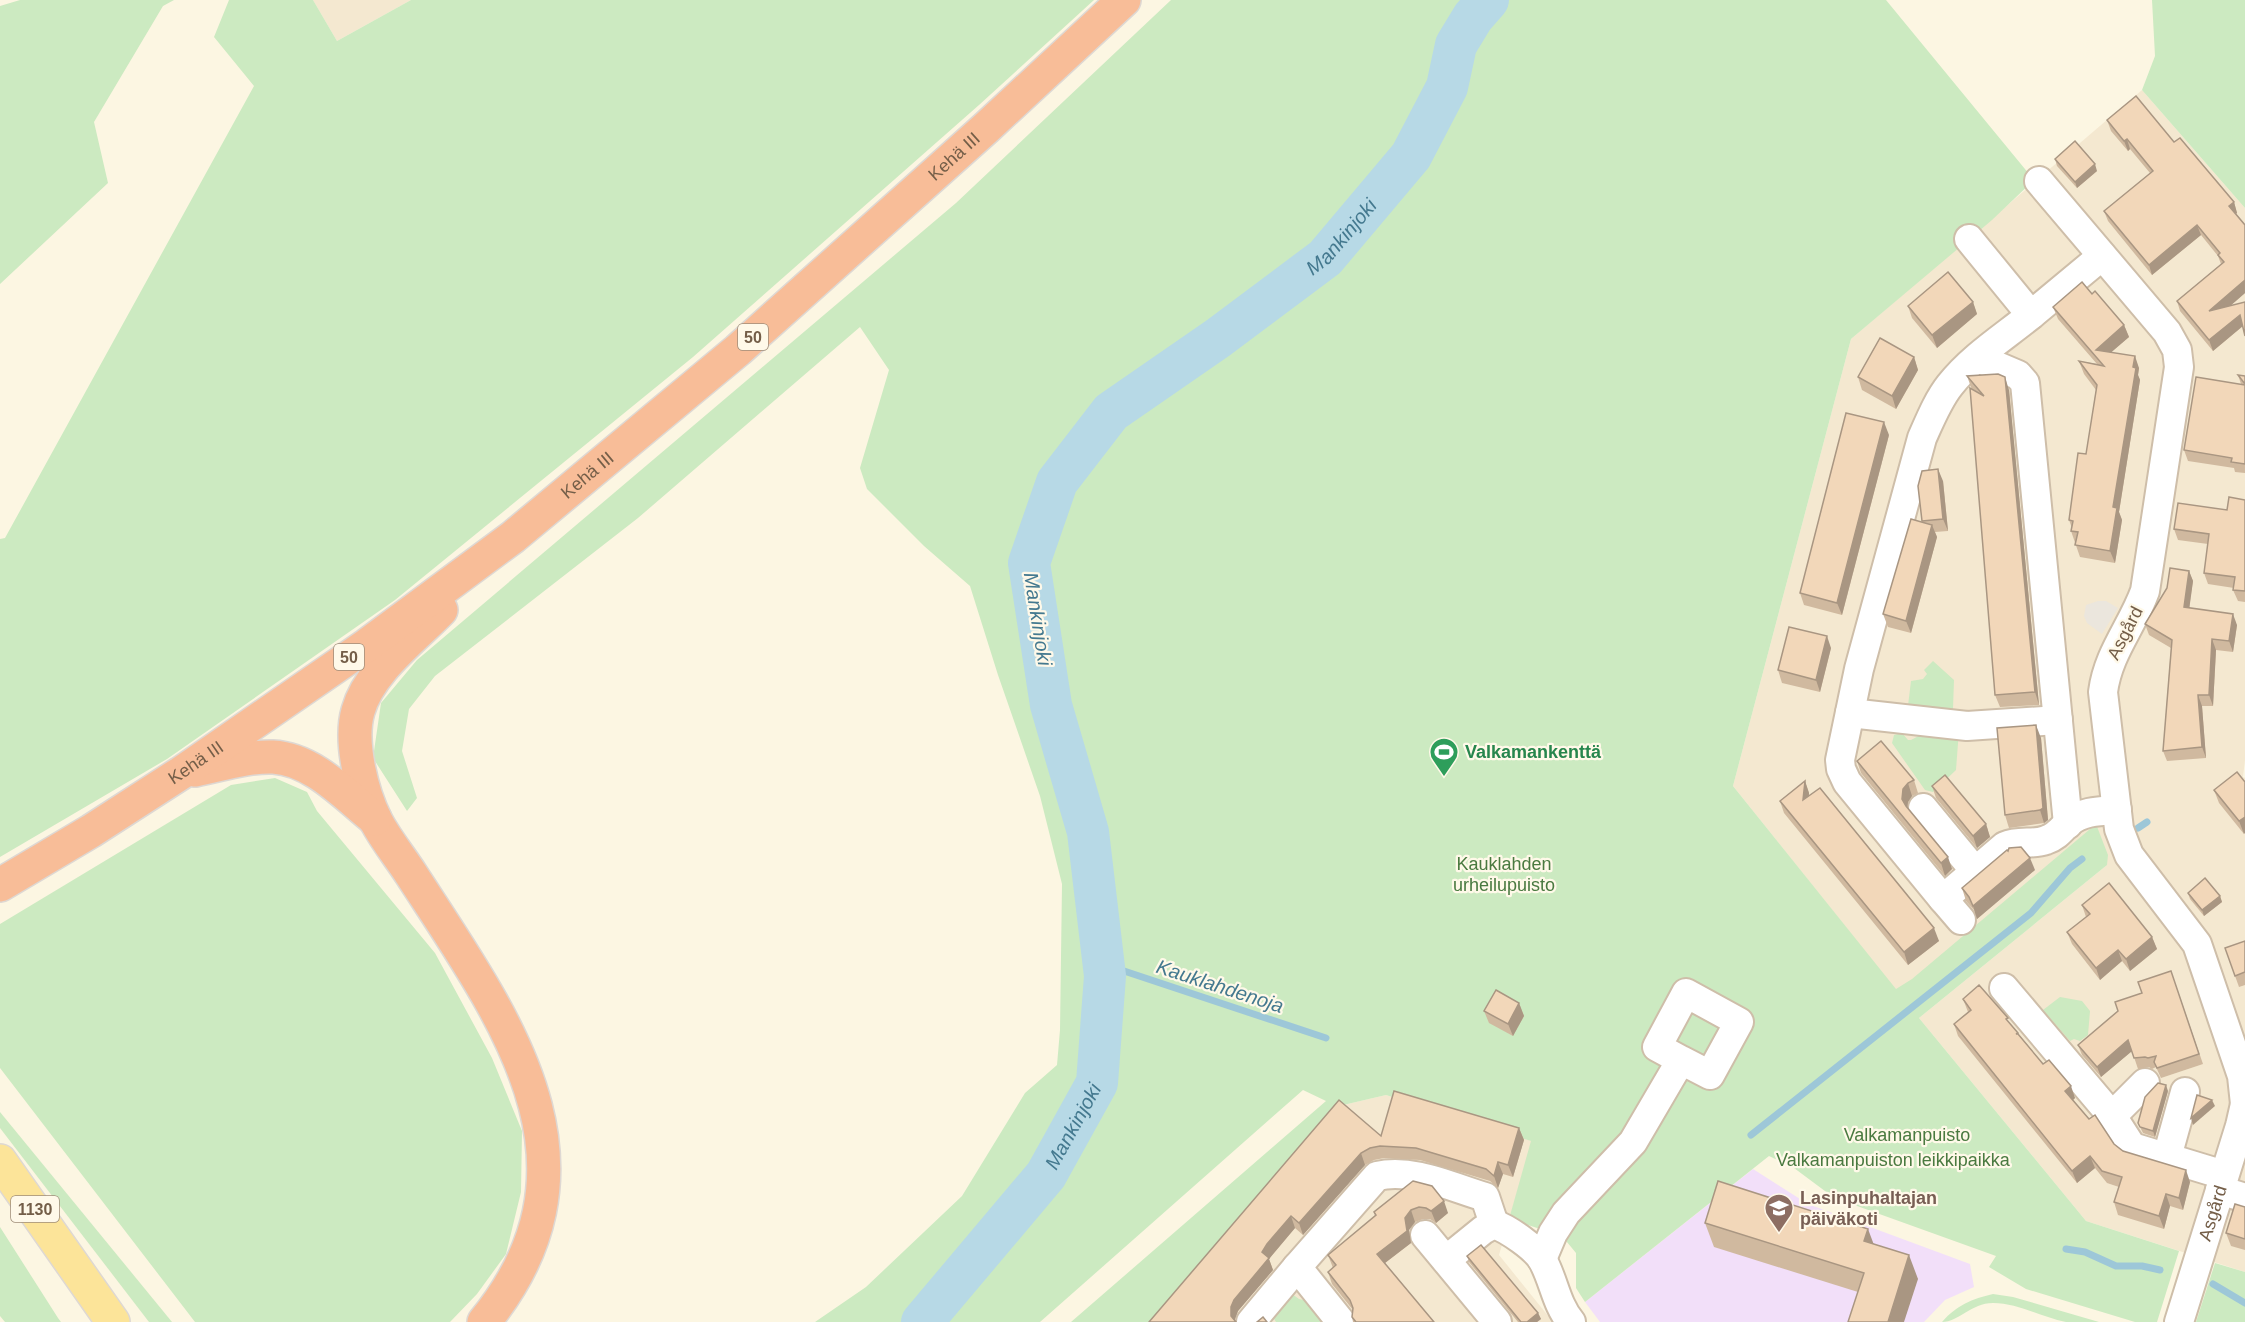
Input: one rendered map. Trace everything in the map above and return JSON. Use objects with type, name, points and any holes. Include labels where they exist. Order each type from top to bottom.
[{"type":"highway","name":"Kehä III","points":[[0,885],[91,831],[181,773],[367,645],[513,537],[738,350],[986,128],[1124,0]]},
{"type":"highway","points":[[484,1322],[502,1299],[518,1272],[543,1201],[541,1127],[531,1086],[508,1030],[482,983],[376,820],[360,777],[356,735],[358,711],[372,680],[513,537]]},
{"type":"highway","points":[[181,773],[249,759],[274,757],[299,763],[325,778],[376,820]]},
{"type":"main road","name":"1130","points":[[0,1161],[112,1322]]},
{"type":"street","name":"Asgård","points":[[2039,181],[2168,332],[2177,350],[2179,367],[2145,591],[2138,609],[2111,658],[2103,692],[2119,829],[2129,855],[2197,944],[2242,1076],[2245,1104],[2229,1188],[2179,1322]]},
{"type":"street","points":[[1969,239],[2031,315]]},
{"type":"street","points":[[1961,920],[1847,782],[1841,769],[1840,760],[1859,669],[1922,438],[1934,411],[1950,385],[1978,358],[2102,256]]},
{"type":"street","points":[[1978,358],[2019,375],[2025,383],[2068,824]]},
{"type":"street","points":[[1850,712],[1967,726],[2058,720]]},
{"type":"street","points":[[1923,808],[1975,871]]},
{"type":"street","points":[[1943,899],[2005,846],[2015,842],[2045,841],[2058,834],[2081,814],[2117,810]]},
{"type":"street","points":[[2004,988],[2112,1116],[2132,1147],[2167,1157],[2229,1188]]},
{"type":"street","points":[[1542,1259],[1553,1233],[1566,1213],[1633,1142],[1681,1060]]},
{"type":"street","points":[[2112,1116],[2145,1083]]},
{"type":"street","points":[[2167,1157],[2185,1092]]},
{"type":"street","points":[[1251,1322],[1377,1176],[1406,1173],[1485,1197],[1494,1224]]},
{"type":"street","points":[[1446,1260],[1494,1224],[1507,1228],[1542,1259],[1562,1311],[1571,1322]]},
{"type":"street","points":[[1425,1235],[1497,1322]]},
{"type":"street","points":[[1297,1267],[1341,1322]]},
{"type":"shaded area","points":[[313,0],[411,0],[337,41]]},
{"type":"shaded area","points":[[2142,90],[2245,208],[2245,760],[2243,777],[2245,778],[2245,1272],[2086,1221],[1919,1018],[2107,865],[1896,990],[1733,786],[1851,339]]},
{"type":"shaded area","points":[[2106,601],[2118,608],[2102,634],[2087,623],[2084,616],[2086,605]]},
{"type":"shaded area","points":[[1386,1095],[1532,1141],[1499,1255],[1549,1317],[1557,1322],[1158,1322],[1339,1106]]},
{"type":"shaded area","name":"Lasinpuhaltajan päiväkoti","points":[[1753,1169],[1808,1204],[1970,1264],[1974,1287],[1945,1300],[1924,1322],[1600,1322],[1585,1302]]},
{"type":"green space","points":[[20,0],[174,0],[163,6],[94,122],[108,183],[0,284],[0,6]]},
{"type":"green space","points":[[229,0],[313,0],[337,41],[411,0],[1094,0],[979,105],[693,357],[395,600],[167,759],[0,857],[0,539],[5,538],[254,86],[214,37]]},
{"type":"green space","points":[[1171,0],[1886,0],[2034,180],[1992,220],[1851,339],[1733,786],[1896,989],[1912,979],[2096,824],[2108,855],[2107,865],[1919,1018],[2086,1221],[2179,1251],[2157,1322],[2135,1322],[2026,1289],[1989,1267],[1996,1256],[1833,1197],[1794,1168],[1769,1156],[1585,1302],[1576,1288],[1576,1253],[1562,1236],[1509,1219],[1531,1141],[1386,1095],[1339,1106],[1158,1322],[1071,1322],[1326,1101],[1303,1090],[1040,1322],[815,1322],[866,1287],[962,1196],[1025,1093],[1057,1065],[1060,1030],[1062,884],[1040,796],[970,586],[924,546],[867,489],[860,468],[889,370],[860,327],[638,518],[435,676],[409,709],[402,751],[417,798],[407,811],[373,758],[381,703],[417,660],[956,203]]},
{"type":"green space","points":[[2152,0],[2245,0],[2245,208],[2142,90],[2155,56]]},
{"type":"green space","points":[[1933,661],[1954,680],[1953,709],[1959,718],[1907,714],[1911,681],[1923,679],[1927,674],[1924,670]]},
{"type":"green space","points":[[1930,730],[1959,730],[1956,770],[1933,792],[1925,790],[1892,743],[1894,735],[1902,733],[1908,740],[1911,740]]},
{"type":"green space","points":[[275,778],[307,792],[317,811],[435,953],[492,1058],[522,1131],[521,1192],[506,1254],[477,1294],[450,1322],[195,1322],[0,1068],[0,924],[231,785]]},
{"type":"green space","points":[[2060,997],[2082,1001],[2090,1011],[2088,1035],[2080,1041],[2074,1039],[2070,1041],[2043,1010]]},
{"type":"green space","points":[[0,1112],[172,1322],[149,1322],[0,1128]]},
{"type":"green space","points":[[0,1227],[61,1322],[5,1322],[0,1316]]},
{"type":"green space","points":[[2215,1263],[2245,1272],[2245,1322],[2196,1322]]},
{"type":"green space","points":[[1292,1294],[1308,1301],[1328,1322],[1276,1322],[1273,1317]]},
{"type":"green space","points":[[1993,1294],[2013,1297],[2099,1322],[2066,1322],[2011,1305],[1993,1303],[1978,1306],[1954,1319],[1942,1322],[1953,1311],[1965,1304]]},
{"type":"building","points":[[2136,96],[2174,142],[2180,138],[2234,202],[2229,206],[2245,225],[2245,280],[2209,311],[2245,302],[2245,336],[2240,315],[2209,340],[2177,301],[2224,262],[2218,255],[2220,253],[2197,225],[2149,265],[2104,211],[2153,171],[2127,139],[2124,141],[2107,120]]},
{"type":"building","points":[[2075,141],[2095,164],[2075,182],[2055,159]]},
{"type":"building","points":[[1948,272],[1973,302],[1932,335],[1908,306]]},
{"type":"building","points":[[2082,282],[2092,294],[2095,291],[2124,325],[2096,350],[2135,356],[2133,367],[2136,368],[2113,507],[2117,508],[2110,551],[2075,545],[2078,532],[2071,531],[2073,521],[2069,520],[2078,453],[2086,454],[2097,385],[2079,361],[2104,366],[2053,307]]},
{"type":"building","points":[[1880,338],[1914,357],[1892,396],[1858,377]]},
{"type":"building","points":[[1998,374],[2005,377],[2035,692],[1995,695],[1970,388],[1984,396],[1967,376]]},
{"type":"building","points":[[2238,375],[2245,376],[2245,384]]},
{"type":"building","points":[[2196,377],[2245,385],[2245,464],[2231,462],[2232,458],[2184,450]]},
{"type":"building","points":[[1846,413],[1884,422],[1837,603],[1800,593]]},
{"type":"building","points":[[1938,469],[1943,519],[1922,521],[1918,486],[1922,471]]},
{"type":"building","points":[[2229,497],[2245,500],[2245,591],[2233,590],[2235,577],[2204,573],[2209,534],[2174,529],[2178,503],[2227,510]]},
{"type":"building","points":[[1911,519],[1932,525],[1906,621],[1883,614]]},
{"type":"building","points":[[2170,568],[2189,571],[2184,607],[2233,614],[2229,641],[2212,639],[2209,695],[2198,695],[2202,747],[2163,751],[2172,640],[2145,624],[2167,588]]},
{"type":"building","points":[[1789,627],[1827,636],[1816,680],[1778,670]]},
{"type":"building","points":[[2036,725],[2043,808],[2005,815],[1997,728]]},
{"type":"building","points":[[1881,741],[1914,780],[1903,789],[1902,799],[1948,857],[1941,863],[1857,761]]},
{"type":"building","points":[[2237,772],[2245,782],[2245,817],[2239,821],[2214,790]]},
{"type":"building","points":[[1945,775],[1986,824],[1973,836],[1932,786]]},
{"type":"building","points":[[1805,781],[1803,800],[1820,788],[1934,928],[1904,952],[1780,801]]},
{"type":"building","points":[[2021,847],[2030,858],[1973,906],[1962,888],[2009,848]]},
{"type":"building","points":[[2205,878],[2220,896],[2202,910],[2188,893]]},
{"type":"building","points":[[2109,883],[2152,937],[2126,959],[2118,950],[2096,968],[2067,932],[2090,914],[2082,905]]},
{"type":"building","points":[[2245,941],[2245,972],[2235,976],[2225,948]]},
{"type":"building","points":[[2171,971],[2199,1054],[2157,1068],[2154,1062],[2156,1056],[2134,1058],[2128,1040],[2097,1067],[2078,1045],[2118,1011],[2115,1002],[2142,993],[2138,982]]},
{"type":"building","points":[[1979,985],[2008,1018],[2006,1019],[2018,1033],[2016,1034],[2043,1064],[2049,1060],[2071,1086],[2065,1091],[2089,1119],[2095,1115],[2114,1144],[2123,1151],[2186,1170],[2179,1198],[2166,1194],[2159,1216],[2114,1202],[2122,1177],[2102,1171],[2090,1156],[2072,1171],[1954,1024],[1971,1010],[1963,999]]},
{"type":"building","points":[[1496,990],[1519,1003],[1508,1024],[1484,1011]]},
{"type":"building","points":[[2158,1083],[2166,1085],[2153,1131],[2140,1127],[2138,1123],[2145,1097]]},
{"type":"building","points":[[1394,1091],[1519,1128],[1508,1165],[1498,1162],[1494,1176],[1486,1169],[1416,1148],[1380,1146],[1370,1148],[1361,1153],[1299,1223],[1291,1216],[1267,1244],[1262,1252],[1269,1258],[1234,1300],[1231,1307],[1231,1316],[1236,1322],[1149,1322],[1339,1100],[1381,1136]]},
{"type":"building","points":[[2197,1095],[2212,1100],[2191,1118]]},
{"type":"building","points":[[1413,1181],[1432,1186],[1444,1201],[1431,1211],[1419,1207],[1411,1210],[1405,1218],[1407,1231],[1377,1254],[1434,1322],[1356,1322],[1352,1317],[1353,1308],[1350,1300],[1328,1272],[1336,1265],[1328,1255],[1376,1215],[1374,1212]]},
{"type":"building","points":[[1718,1181],[1868,1229],[1864,1241],[1909,1255],[1888,1322],[1848,1322],[1864,1273],[1705,1223]]},
{"type":"building","points":[[2235,1204],[2245,1207],[2245,1239],[2226,1233]]},
{"type":"building","points":[[1481,1245],[1538,1313],[1527,1322],[1521,1322],[1467,1256]]},
{"type":"building","points":[[1263,1317],[1267,1322],[1257,1322]]},
{"type":"waterway","name":"Mankinjoki","points":[[922,1322],[1046,1175],[1097,1083],[1105,976],[1088,832],[1051,705],[1029,563],[1057,482],[1111,412],[1218,338],[1325,258],[1411,156],[1447,87],[1456,45],[1473,17],[1488,0]]},
{"type":"waterway","points":[[2138,828],[2147,822]]},
{"type":"waterway","points":[[1751,1135],[2031,913],[2070,868],[2082,859]]},
{"type":"waterway","name":"Kauklahdenoja","points":[[1103,964],[1326,1038]]},
{"type":"waterway","name":"Kauklahdenoja","points":[[2066,1249],[2085,1252],[2116,1266],[2142,1266],[2160,1270]]},
{"type":"waterway","name":"Kauklahdenoja","points":[[2213,1284],[2245,1303]]},
{"type":"place","name":"Valkamankenttä","points":[[1444,778]]},
{"type":"place","name":"Lasinpuhaltajan päiväkoti","points":[[1779,1234]]},
{"type":"park label","name":"Kauklahden urheilupuisto","points":[[1504,874]]},
{"type":"park label","name":"Valkamanpuisto","points":[[1907,1135]]},
{"type":"park label","name":"Valkamanpuiston leikkipaikka","points":[[1893,1160]]}]
